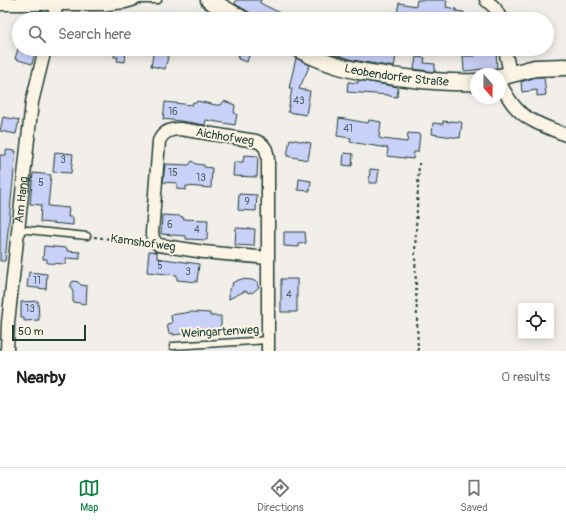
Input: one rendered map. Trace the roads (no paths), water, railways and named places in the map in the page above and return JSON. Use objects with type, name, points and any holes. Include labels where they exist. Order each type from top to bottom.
[{"type":"main road","points":[[209,0],[230,12]]},
{"type":"main road","name":"Leobendorfer Straße","points":[[313,56],[333,65],[369,74],[438,82],[470,82]]},
{"type":"main road","points":[[506,77],[534,68],[566,67]]},
{"type":"street","points":[[0,4],[57,5],[120,3],[132,0]]},
{"type":"street","points":[[486,0],[498,9]]},
{"type":"street","points":[[55,12],[57,5]]},
{"type":"street","name":"Am Hang","points":[[7,351],[8,323],[32,102],[43,56]]},
{"type":"street","points":[[504,68],[505,56]]},
{"type":"street","points":[[506,88],[508,98],[518,110],[536,121],[566,135]]},
{"type":"street","name":"Aichhofweg","points":[[156,243],[152,233],[159,141],[165,132],[180,129],[256,141],[265,146],[267,149],[268,160],[268,346]]},
{"type":"street","name":"Kamshofweg","points":[[156,243],[159,245],[204,252],[268,258]]},
{"type":"lane","points":[[138,0],[158,0]]},
{"type":"lane","points":[[18,229],[87,236]]},
{"type":"lane","name":"Weingartenweg","points":[[173,346],[268,346]]}]
